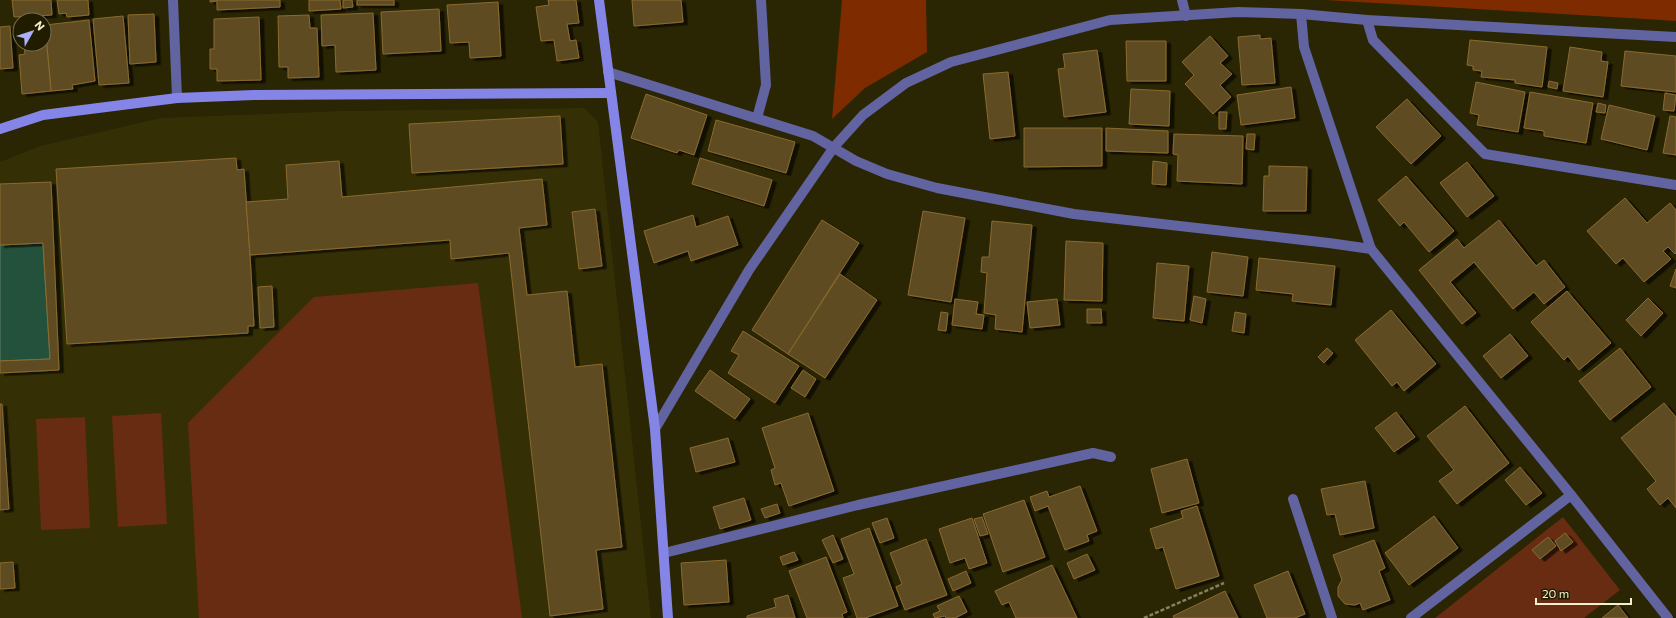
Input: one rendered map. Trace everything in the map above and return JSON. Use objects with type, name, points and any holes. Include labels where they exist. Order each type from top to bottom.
[{"type":"street","points":[[173,0],[178,98]]},
{"type":"street","points":[[599,0],[655,430],[668,618]]},
{"type":"street","points":[[757,118],[766,85],[761,0]]},
{"type":"street","points":[[1182,0],[1186,16]]},
{"type":"street","points":[[655,430],[748,270],[834,147],[863,114],[906,83],[951,62],[1110,20],[1238,12],[1301,14],[1367,20],[1676,38]]},
{"type":"street","points":[[1301,14],[1304,48],[1371,249],[1571,495],[1668,618]]},
{"type":"street","points":[[1367,20],[1373,40],[1485,154],[1676,185]]},
{"type":"street","points":[[608,72],[813,136],[856,161],[887,174],[937,188],[1074,214],[1371,249]]},
{"type":"street","points":[[0,129],[43,115],[178,98],[254,95],[611,93]]},
{"type":"street","points":[[664,553],[858,505],[1093,453],[1111,457]]},
{"type":"street","points":[[1411,618],[1571,495]]},
{"type":"street","points":[[1293,499],[1332,618]]},
{"type":"path","points":[[1144,618],[1224,583]]},
{"type":"shaded area","points":[[842,0],[926,0],[927,52],[865,88],[832,119]]},
{"type":"shaded area","points":[[1325,0],[1676,0],[1676,21],[1645,19]]},
{"type":"shaded area","points":[[584,108],[598,122],[651,618],[0,618],[0,162],[40,146],[161,118],[342,111]]},
{"type":"shaded area","points":[[43,243],[50,359],[0,361],[0,245]]},
{"type":"shaded area","points":[[478,283],[522,618],[199,618],[188,423],[314,297]]},
{"type":"shaded area","points":[[161,413],[167,524],[118,527],[112,416]]},
{"type":"shaded area","points":[[85,417],[90,528],[41,530],[36,419]]},
{"type":"shaded area","points":[[1563,517],[1620,590],[1584,618],[1435,618]]},
{"type":"building","points":[[12,0],[51,0],[52,12],[13,12]]},
{"type":"building","points":[[57,0],[88,0],[89,15],[67,17],[66,13],[59,14]]},
{"type":"building","points":[[210,0],[280,0],[280,7],[217,10],[217,1],[210,2]]},
{"type":"building","points":[[309,0],[340,0],[341,9],[309,11]]},
{"type":"building","points":[[343,0],[352,0],[353,7],[343,8]]},
{"type":"building","points":[[357,0],[394,0],[394,5],[357,5]]},
{"type":"building","points":[[548,0],[576,0],[579,23],[567,24],[570,41],[576,40],[579,58],[557,61],[554,40],[541,41],[536,7],[549,5]]},
{"type":"building","points":[[632,0],[681,0],[683,22],[634,26]]},
{"type":"building","points":[[498,2],[501,56],[470,58],[469,42],[450,43],[447,5]]},
{"type":"building","points":[[439,9],[441,51],[383,54],[381,12]]},
{"type":"building","points":[[373,13],[376,70],[336,72],[335,45],[322,46],[321,15]]},
{"type":"building","points":[[154,14],[156,62],[130,64],[128,15]]},
{"type":"building","points":[[309,15],[310,28],[317,28],[319,77],[288,78],[288,67],[279,67],[278,16]]},
{"type":"building","points":[[123,16],[129,83],[99,85],[93,19]]},
{"type":"building","points":[[259,17],[261,80],[217,81],[217,69],[210,69],[210,49],[214,49],[214,19]]},
{"type":"building","points":[[89,20],[95,81],[72,85],[73,89],[51,91],[47,52],[52,52],[52,24]]},
{"type":"building","points":[[10,26],[13,68],[0,69],[0,27]]},
{"type":"building","points":[[1260,35],[1260,39],[1271,38],[1275,83],[1242,85],[1238,37]]},
{"type":"building","points":[[1210,36],[1228,56],[1220,63],[1232,74],[1220,85],[1231,97],[1213,114],[1185,84],[1194,75],[1182,62]]},
{"type":"building","points":[[1470,40],[1547,47],[1542,87],[1515,83],[1515,80],[1481,77],[1482,71],[1473,70],[1473,66],[1467,65]]},
{"type":"building","points":[[1126,41],[1166,41],[1166,81],[1127,81]]},
{"type":"building","points":[[1570,47],[1602,52],[1601,61],[1608,62],[1603,97],[1563,91]]},
{"type":"building","points":[[1097,50],[1106,112],[1064,117],[1058,69],[1065,68],[1063,54]]},
{"type":"building","points":[[1625,51],[1676,56],[1676,92],[1621,86]]},
{"type":"building","points":[[25,52],[47,52],[51,91],[22,94],[19,55],[25,54]]},
{"type":"building","points":[[1008,72],[1015,136],[990,139],[983,74]]},
{"type":"building","points":[[1549,81],[1558,83],[1557,89],[1548,87]]},
{"type":"building","points":[[1476,82],[1525,92],[1518,132],[1477,125],[1479,115],[1470,113]]},
{"type":"building","points":[[1291,87],[1295,118],[1241,125],[1237,95]]},
{"type":"building","points":[[1131,89],[1170,91],[1169,126],[1129,124]]},
{"type":"building","points":[[1530,92],[1593,103],[1586,143],[1544,136],[1544,131],[1524,128]]},
{"type":"building","points":[[1665,93],[1676,95],[1674,111],[1663,110]]},
{"type":"building","points":[[646,94],[707,115],[694,155],[679,150],[677,153],[631,138]]},
{"type":"building","points":[[1407,99],[1441,136],[1411,164],[1376,127]]},
{"type":"building","points":[[1598,103],[1606,105],[1605,113],[1596,112]]},
{"type":"building","points":[[1609,105],[1655,116],[1647,150],[1601,139]]},
{"type":"building","points":[[1219,112],[1227,112],[1226,129],[1219,129]]},
{"type":"building","points":[[560,116],[563,164],[412,173],[409,124]]},
{"type":"building","points":[[1670,116],[1676,117],[1676,155],[1663,153]]},
{"type":"building","points":[[716,120],[795,142],[786,173],[708,151]]},
{"type":"building","points":[[1024,128],[1102,128],[1102,166],[1024,167]]},
{"type":"building","points":[[1106,128],[1168,131],[1168,153],[1106,151]]},
{"type":"building","points":[[1174,134],[1243,136],[1242,184],[1177,181],[1178,155],[1173,154]]},
{"type":"building","points":[[1247,134],[1255,134],[1254,150],[1246,149]]},
{"type":"building","points":[[236,158],[237,170],[244,169],[250,255],[254,326],[248,326],[248,333],[67,344],[56,169]]},
{"type":"building","points":[[700,158],[772,180],[764,206],[692,184]]},
{"type":"building","points":[[339,161],[342,197],[542,179],[547,225],[519,228],[527,295],[567,291],[575,367],[602,364],[622,547],[596,550],[603,609],[550,616],[509,253],[451,259],[450,240],[250,255],[246,202],[288,199],[286,165]]},
{"type":"building","points":[[1153,161],[1167,163],[1166,185],[1152,184]]},
{"type":"building","points":[[1467,162],[1494,196],[1467,217],[1440,183]]},
{"type":"building","points":[[1269,166],[1307,167],[1306,211],[1263,211],[1264,176],[1269,176]]},
{"type":"building","points":[[1406,176],[1454,231],[1429,252],[1404,222],[1400,226],[1378,200]]},
{"type":"building","points":[[51,182],[59,370],[0,373],[0,361],[50,359],[43,243],[0,245],[0,184]]},
{"type":"building","points":[[1625,198],[1647,223],[1670,203],[1676,210],[1676,253],[1675,254],[1668,247],[1663,251],[1671,259],[1644,282],[1623,258],[1616,264],[1587,231]]},
{"type":"building","points":[[595,209],[602,266],[579,269],[572,212]]},
{"type":"building","points":[[923,211],[965,218],[951,302],[908,295]]},
{"type":"building","points":[[693,215],[696,227],[728,216],[738,245],[691,261],[688,251],[654,263],[644,231]]},
{"type":"building","points":[[822,220],[859,243],[788,354],[752,330]]},
{"type":"building","points":[[1499,220],[1536,266],[1544,260],[1565,287],[1544,304],[1534,292],[1513,309],[1474,262],[1450,282],[1476,313],[1462,324],[1419,270],[1457,239],[1464,248]]},
{"type":"building","points":[[992,221],[1032,225],[1022,332],[995,329],[996,315],[984,313],[987,273],[981,272],[982,257],[989,257]]},
{"type":"building","points":[[1066,241],[1103,243],[1102,301],[1064,300]]},
{"type":"building","points":[[1212,252],[1248,257],[1243,296],[1207,292]]},
{"type":"building","points":[[1259,258],[1335,266],[1331,305],[1292,301],[1293,294],[1256,290]]},
{"type":"building","points":[[1157,263],[1189,266],[1184,321],[1153,318]]},
{"type":"building","points":[[1676,269],[1676,288],[1670,286]]},
{"type":"building","points":[[840,274],[877,300],[825,378],[788,354]]},
{"type":"building","points":[[272,286],[274,327],[260,328],[258,287]]},
{"type":"building","points":[[1567,291],[1611,343],[1579,370],[1568,356],[1564,360],[1531,322]]},
{"type":"building","points":[[1194,296],[1206,299],[1202,323],[1190,320]]},
{"type":"building","points":[[1648,298],[1663,313],[1641,336],[1626,320]]},
{"type":"building","points":[[955,299],[978,302],[976,314],[984,315],[982,329],[952,325]]},
{"type":"building","points":[[1057,299],[1060,325],[1030,328],[1027,302]]},
{"type":"building","points":[[1087,309],[1101,309],[1102,323],[1087,323]]},
{"type":"building","points":[[1391,310],[1436,364],[1404,391],[1397,382],[1392,386],[1355,340]]},
{"type":"building","points":[[941,312],[948,313],[946,331],[938,330]]},
{"type":"building","points":[[1235,312],[1246,314],[1244,333],[1232,331]]},
{"type":"building","points":[[743,331],[799,366],[775,403],[728,373],[739,355],[731,351]]},
{"type":"building","points":[[1510,334],[1528,356],[1501,378],[1483,356]]},
{"type":"building","points":[[1327,348],[1333,353],[1324,363],[1318,357]]},
{"type":"building","points":[[1620,348],[1651,387],[1610,420],[1579,381]]},
{"type":"building","points":[[710,370],[750,399],[735,419],[695,391]]},
{"type":"building","points":[[803,370],[816,379],[805,397],[791,388]]},
{"type":"building","points":[[1664,403],[1676,417],[1676,508],[1668,498],[1660,505],[1647,489],[1656,481],[1621,438]]},
{"type":"building","points":[[0,404],[2,404],[9,509],[0,510]]},
{"type":"building","points":[[1465,406],[1509,463],[1457,504],[1439,481],[1454,470],[1427,436]]},
{"type":"building","points":[[1396,412],[1415,437],[1394,452],[1375,428]]},
{"type":"building","points":[[808,413],[834,491],[789,506],[781,483],[775,485],[771,470],[775,468],[762,428]]},
{"type":"building","points":[[728,438],[735,462],[696,472],[690,448]]},
{"type":"building","points":[[1187,459],[1199,503],[1162,513],[1151,469]]},
{"type":"building","points":[[1520,467],[1542,493],[1526,505],[1505,480]]},
{"type":"building","points":[[1365,481],[1374,528],[1340,535],[1335,514],[1327,515],[1321,489]]},
{"type":"building","points":[[1080,486],[1097,531],[1087,535],[1089,541],[1065,550],[1048,506],[1035,511],[1030,497],[1047,491],[1049,497]]},
{"type":"building","points":[[744,498],[751,520],[720,529],[713,507]]},
{"type":"building","points":[[1024,500],[1045,557],[1003,572],[983,514]]},
{"type":"building","points":[[777,504],[780,513],[765,518],[761,509]]},
{"type":"building","points":[[1197,506],[1219,576],[1176,589],[1163,547],[1156,549],[1150,529],[1183,518],[1181,511]]},
{"type":"building","points":[[1434,516],[1458,548],[1409,585],[1385,553]]},
{"type":"building","points":[[982,517],[988,534],[980,536],[974,519]]},
{"type":"building","points":[[887,518],[894,538],[880,543],[872,523]]},
{"type":"building","points":[[972,518],[987,563],[969,569],[965,558],[950,563],[939,529]]},
{"type":"building","points":[[869,528],[898,606],[865,618],[857,618],[843,578],[854,574],[841,539]]},
{"type":"building","points":[[1565,533],[1573,542],[1561,551],[1555,541]]},
{"type":"building","points":[[833,535],[843,559],[833,563],[822,540]]},
{"type":"building","points":[[1548,537],[1556,546],[1540,559],[1532,550]]},
{"type":"building","points":[[926,539],[947,595],[905,610],[896,587],[902,584],[890,553]]},
{"type":"building","points":[[1374,540],[1385,568],[1379,571],[1390,600],[1363,610],[1360,603],[1355,605],[1345,604],[1338,596],[1338,587],[1342,580],[1333,555]]},
{"type":"building","points":[[794,552],[798,560],[783,565],[780,557]]},
{"type":"building","points":[[1087,554],[1095,570],[1074,579],[1067,563]]},
{"type":"building","points":[[826,557],[847,612],[842,614],[843,618],[807,618],[789,571]]},
{"type":"building","points":[[726,560],[729,602],[684,605],[681,563]]},
{"type":"building","points":[[13,562],[15,588],[0,589],[0,563]]},
{"type":"building","points":[[1052,565],[1077,618],[1016,618],[1009,602],[1002,605],[995,591]]},
{"type":"building","points":[[966,571],[971,583],[953,591],[948,579]]},
{"type":"building","points":[[1288,571],[1305,614],[1295,618],[1267,618],[1254,585]]},
{"type":"building","points":[[1225,591],[1238,618],[1174,618],[1173,616]]},
{"type":"building","points":[[788,595],[795,618],[747,618],[747,616],[776,607],[774,599]]},
{"type":"building","points":[[959,596],[967,612],[955,618],[946,618],[945,616],[935,618],[933,614],[940,611],[937,606]]},
{"type":"building","points":[[1618,605],[1628,618],[1602,618]]}]
